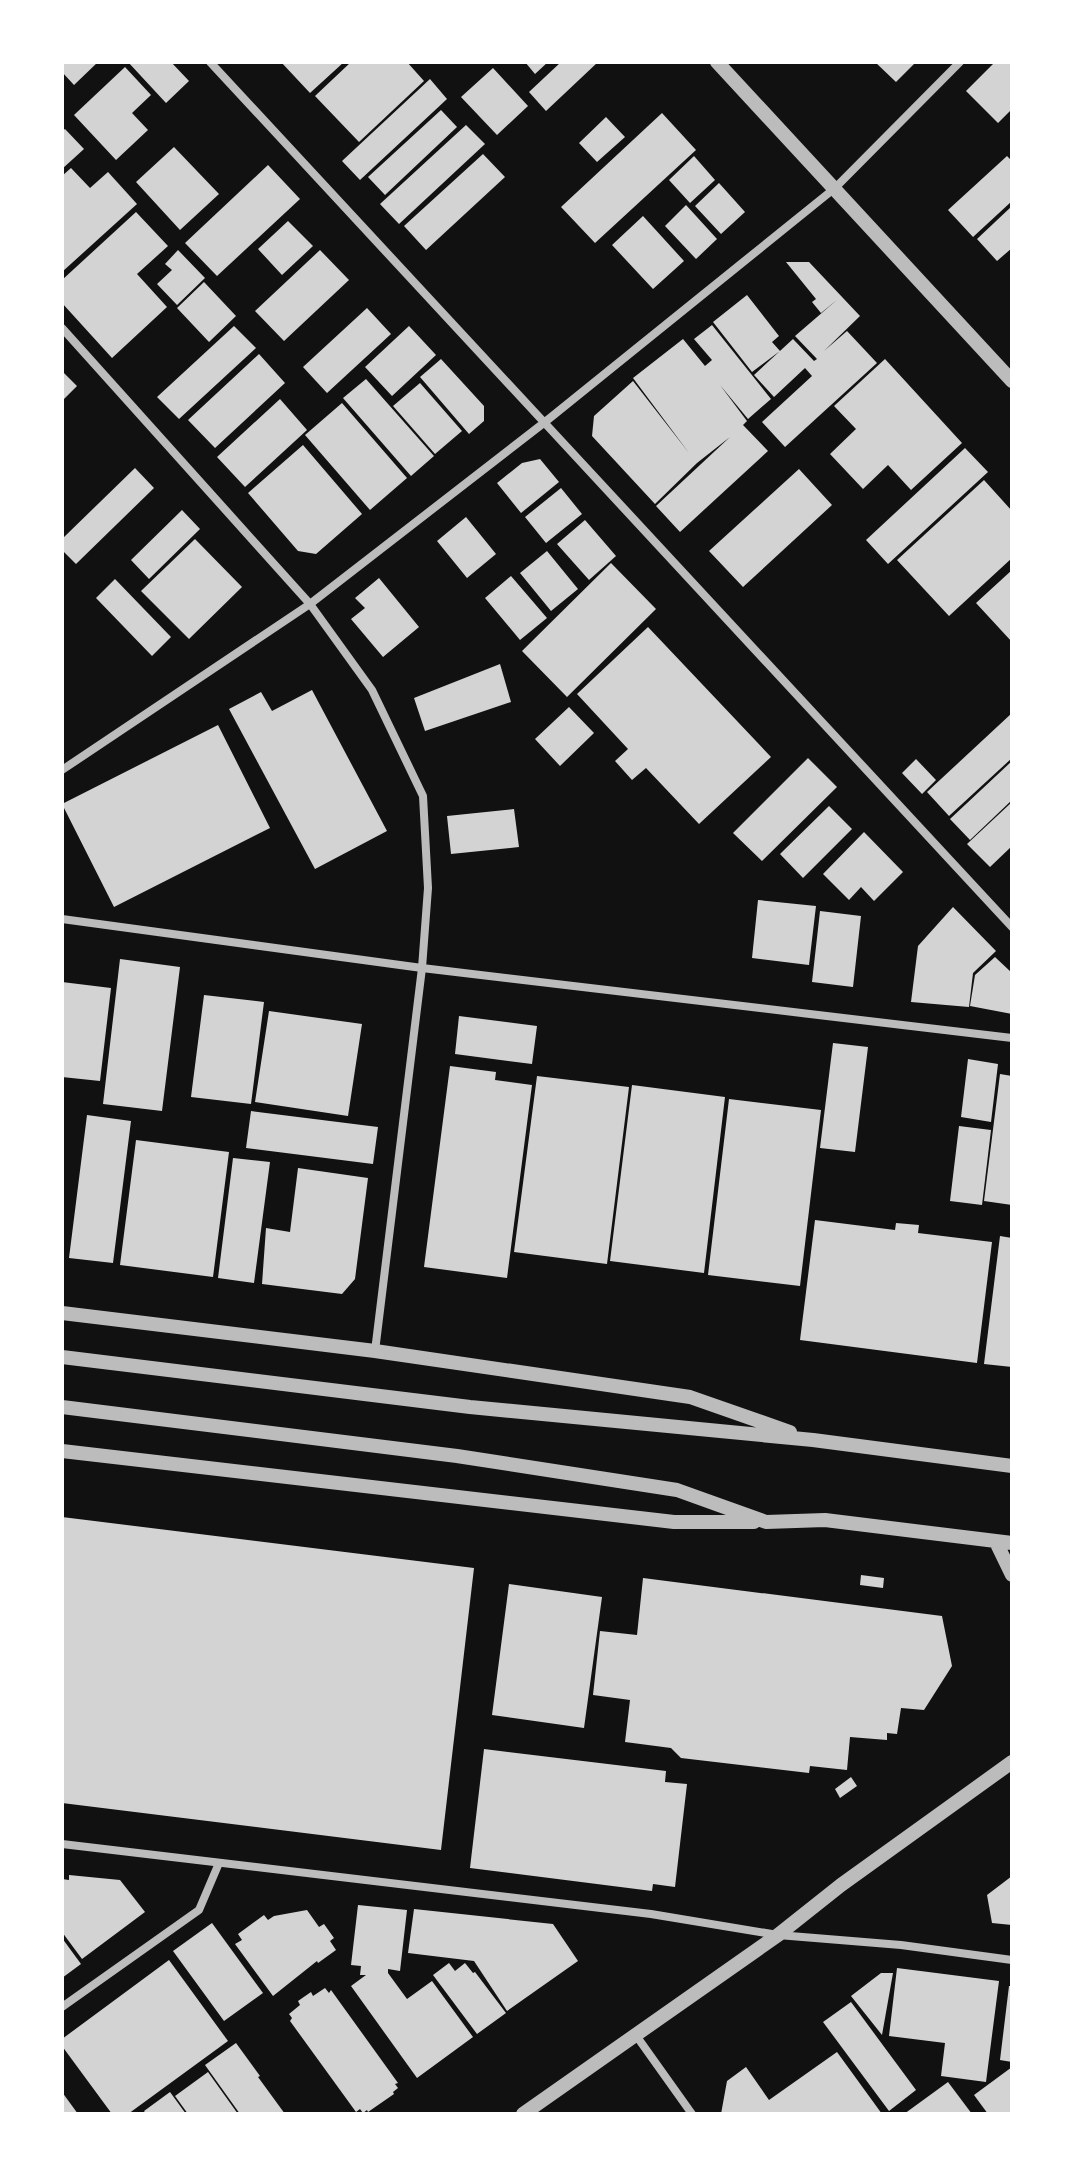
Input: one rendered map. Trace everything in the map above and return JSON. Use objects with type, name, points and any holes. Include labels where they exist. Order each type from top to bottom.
[{"type":"street","points":[[210,62],[1012,927]]},
{"type":"street","points":[[717,62],[1012,381]]},
{"type":"street","points":[[62,770],[310,604],[545,422],[835,188],[960,62]]},
{"type":"street","points":[[62,328],[310,604],[372,690],[423,796],[428,888],[422,968],[375,1351]]},
{"type":"street","points":[[62,919],[422,968],[1012,1038]]},
{"type":"street","points":[[62,1313],[375,1351],[690,1397],[813,1440]]},
{"type":"street","points":[[62,1357],[470,1407],[813,1440],[1012,1466]]},
{"type":"street","points":[[62,1407],[457,1456],[677,1490],[766,1522]]},
{"type":"street","points":[[62,1451],[674,1522],[825,1520],[1012,1543]]},
{"type":"street","points":[[996,1542],[1012,1575]]},
{"type":"street","points":[[523,2114],[778,1935],[841,1885],[1012,1762]]},
{"type":"street","points":[[62,1844],[651,1914],[778,1935],[901,1945],[1012,1960]]},
{"type":"street","points":[[62,2007],[199,1910],[219,1863]]},
{"type":"street","points":[[635,2033],[692,2114]]},
{"type":"building","points":[[62,62],[98,62],[74,85],[62,72]]},
{"type":"building","points":[[128,62],[171,62],[189,81],[166,103]]},
{"type":"building","points":[[281,62],[344,62],[310,93]]},
{"type":"building","points":[[351,62],[407,62],[424,81],[359,142],[315,96]]},
{"type":"building","points":[[525,62],[548,62],[535,74]]},
{"type":"building","points":[[561,62],[598,62],[546,111],[529,92]]},
{"type":"building","points":[[875,62],[916,62],[896,82]]},
{"type":"building","points":[[995,62],[1012,62],[1012,109],[998,123],[966,91]]},
{"type":"building","points":[[125,67],[151,95],[132,113],[148,130],[116,160],[74,115]]},
{"type":"building","points":[[493,68],[528,106],[497,135],[461,97]]},
{"type":"building","points":[[430,79],[447,99],[360,180],[342,161]]},
{"type":"building","points":[[441,110],[457,127],[385,195],[368,177]]},
{"type":"building","points":[[662,113],[696,150],[595,243],[561,207]]},
{"type":"building","points":[[606,117],[625,137],[597,162],[579,143]]},
{"type":"building","points":[[466,125],[485,144],[399,224],[380,204]]},
{"type":"building","points":[[65,129],[84,149],[62,169],[62,131]]},
{"type":"building","points":[[174,147],[219,194],[180,230],[136,182]]},
{"type":"building","points":[[483,154],[505,177],[426,250],[404,226]]},
{"type":"building","points":[[694,156],[715,180],[690,203],[669,180]]},
{"type":"building","points":[[1007,156],[1012,161],[1012,201],[973,237],[948,210]]},
{"type":"building","points":[[268,165],[300,199],[217,276],[185,243]]},
{"type":"building","points":[[71,168],[90,188],[108,172],[137,204],[62,272],[62,176]]},
{"type":"building","points":[[719,183],[745,212],[721,234],[695,206]]},
{"type":"building","points":[[686,205],[717,239],[696,259],[665,226]]},
{"type":"building","points":[[1012,206],[1012,248],[997,261],[977,239]]},
{"type":"building","points":[[136,212],[168,246],[137,274],[167,307],[112,358],[62,303],[62,280]]},
{"type":"building","points":[[643,216],[684,261],[653,289],[612,245]]},
{"type":"building","points":[[288,221],[313,246],[282,275],[258,249]]},
{"type":"building","points":[[178,250],[205,278],[177,305],[157,284],[172,270],[165,264]]},
{"type":"building","points":[[320,250],[349,280],[284,341],[255,311]]},
{"type":"building","points":[[786,262],[809,262],[860,316],[824,351],[847,331],[877,363],[785,447],[762,422],[812,376],[805,368],[774,397],[754,375],[793,339],[814,361],[817,359],[795,336],[838,299],[821,313],[812,302],[816,299]]},
{"type":"building","points":[[204,282],[236,316],[209,342],[177,308]]},
{"type":"building","points":[[747,295],[779,336],[772,342],[780,351],[752,372],[713,322]]},
{"type":"building","points":[[367,308],[391,334],[327,393],[303,367]]},
{"type":"building","points":[[712,325],[771,399],[748,419],[720,385],[747,421],[743,425],[768,451],[680,532],[656,506],[730,437],[697,463],[655,504],[592,436],[594,416],[633,381],[689,453],[633,378],[683,339],[705,366],[712,360],[694,339]]},
{"type":"building","points":[[234,326],[256,348],[179,419],[157,397]]},
{"type":"building","points":[[409,326],[436,355],[392,396],[365,367]]},
{"type":"building","points":[[259,354],[285,383],[215,448],[188,420]]},
{"type":"building","points":[[441,359],[484,406],[484,421],[469,434],[420,377]]},
{"type":"building","points":[[885,359],[962,443],[911,490],[888,465],[863,489],[830,454],[856,429],[834,406]]},
{"type":"building","points":[[62,371],[77,386],[62,401]]},
{"type":"building","points":[[366,379],[434,456],[411,476],[343,398]]},
{"type":"building","points":[[420,383],[462,431],[435,454],[393,406]]},
{"type":"building","points":[[280,399],[307,430],[245,487],[217,457]]},
{"type":"building","points":[[342,403],[407,478],[370,510],[305,435]]},
{"type":"building","points":[[303,445],[362,514],[316,554],[298,551],[248,493]]},
{"type":"building","points":[[965,448],[988,472],[888,564],[866,540]]},
{"type":"building","points":[[540,459],[559,482],[521,513],[497,483],[522,463]]},
{"type":"building","points":[[135,468],[154,488],[76,564],[62,550],[62,539]]},
{"type":"building","points":[[799,469],[832,505],[743,587],[709,551]]},
{"type":"building","points":[[984,480],[1012,511],[1012,558],[949,616],[897,560]]},
{"type":"building","points":[[561,488],[582,514],[546,543],[525,517]]},
{"type":"building","points":[[182,510],[200,529],[149,579],[131,560]]},
{"type":"building","points":[[466,517],[496,554],[467,578],[437,541]]},
{"type":"building","points":[[585,520],[616,556],[589,580],[557,544]]},
{"type":"building","points":[[195,539],[242,587],[189,639],[141,591]]},
{"type":"building","points":[[547,551],[578,589],[551,611],[520,573]]},
{"type":"building","points":[[611,563],[656,609],[567,697],[522,651]]},
{"type":"building","points":[[1012,570],[1012,642],[976,603]]},
{"type":"building","points":[[511,576],[547,618],[520,640],[485,598]]},
{"type":"building","points":[[379,578],[419,627],[383,657],[351,619],[365,608],[355,598]]},
{"type":"building","points":[[115,579],[171,637],[152,656],[96,598]]},
{"type":"building","points":[[648,627],[771,757],[699,824],[646,768],[632,780],[615,761],[628,749],[577,694]]},
{"type":"building","points":[[500,664],[511,702],[425,731],[414,698]]},
{"type":"building","points":[[312,690],[387,831],[315,869],[229,709],[261,692],[272,711]]},
{"type":"building","points":[[569,707],[594,733],[560,766],[535,739]]},
{"type":"building","points":[[1012,713],[1012,758],[949,816],[927,792]]},
{"type":"building","points":[[218,725],[270,828],[114,907],[62,804]]},
{"type":"building","points":[[808,758],[837,787],[762,861],[733,833]]},
{"type":"building","points":[[916,759],[936,780],[922,794],[902,773]]},
{"type":"building","points":[[1012,761],[1012,800],[970,840],[950,819]]},
{"type":"building","points":[[1012,802],[1012,846],[990,867],[967,844]]},
{"type":"building","points":[[829,806],[852,829],[803,878],[780,854]]},
{"type":"building","points":[[514,809],[519,847],[451,854],[447,816]]},
{"type":"building","points":[[864,832],[903,872],[874,901],[861,887],[849,900],[823,874]]},
{"type":"building","points":[[758,900],[816,906],[809,965],[752,958]]},
{"type":"building","points":[[953,907],[996,951],[973,973],[969,1007],[911,1002],[918,946]]},
{"type":"building","points":[[820,911],[861,916],[853,987],[812,982]]},
{"type":"building","points":[[995,957],[1012,973],[1012,1014],[970,1006],[975,975]]},
{"type":"building","points":[[120,959],[180,967],[162,1111],[103,1104]]},
{"type":"building","points":[[62,982],[111,988],[100,1081],[62,1077]]},
{"type":"building","points":[[204,995],[264,1002],[251,1104],[191,1097]]},
{"type":"building","points":[[269,1011],[362,1024],[348,1116],[255,1102]]},
{"type":"building","points":[[459,1016],[537,1026],[532,1064],[455,1054]]},
{"type":"building","points":[[833,1043],[868,1047],[855,1152],[820,1148]]},
{"type":"building","points":[[968,1059],[998,1064],[991,1122],[961,1117]]},
{"type":"building","points":[[450,1066],[496,1072],[495,1080],[532,1085],[507,1278],[424,1267]]},
{"type":"building","points":[[1000,1074],[1012,1076],[1012,1205],[984,1201]]},
{"type":"building","points":[[537,1076],[629,1087],[607,1264],[514,1252]]},
{"type":"building","points":[[632,1085],[725,1097],[704,1273],[610,1261]]},
{"type":"building","points":[[729,1099],[821,1110],[800,1286],[708,1275]]},
{"type":"building","points":[[251,1111],[378,1127],[373,1164],[246,1148]]},
{"type":"building","points":[[87,1115],[131,1121],[113,1263],[69,1258]]},
{"type":"building","points":[[959,1126],[991,1130],[982,1205],[950,1201]]},
{"type":"building","points":[[136,1140],[229,1152],[213,1277],[120,1265]]},
{"type":"building","points":[[233,1158],[270,1162],[254,1283],[218,1278]]},
{"type":"building","points":[[298,1168],[368,1178],[355,1279],[342,1294],[262,1284],[266,1228],[290,1232]]},
{"type":"building","points":[[815,1220],[895,1230],[896,1223],[919,1225],[918,1233],[992,1242],[977,1363],[800,1340]]},
{"type":"building","points":[[1000,1236],[1012,1238],[1012,1367],[984,1364]]},
{"type":"building","points":[[62,1517],[474,1568],[441,1850],[62,1803]]},
{"type":"building","points":[[861,1575],[884,1578],[883,1588],[860,1585]]},
{"type":"building","points":[[643,1578],[942,1616],[952,1666],[924,1710],[901,1708],[897,1734],[887,1733],[887,1740],[850,1737],[847,1770],[810,1766],[809,1773],[681,1758],[671,1748],[625,1742],[630,1700],[593,1695],[600,1631],[637,1635]]},
{"type":"building","points":[[509,1584],[602,1597],[584,1728],[492,1715]]},
{"type":"building","points":[[484,1749],[666,1771],[665,1782],[687,1784],[675,1887],[653,1884],[652,1891],[470,1868]]},
{"type":"building","points":[[851,1777],[857,1786],[840,1798],[835,1789]]},
{"type":"building","points":[[69,1875],[120,1880],[145,1912],[82,1959],[62,1932],[62,1879],[69,1880]]},
{"type":"building","points":[[1012,1876],[1012,1925],[992,1923],[987,1895]]},
{"type":"building","points":[[358,1905],[407,1910],[400,1971],[388,1969],[388,1973],[407,1999],[432,1981],[473,2037],[417,2078],[351,1986],[366,1975],[360,1975],[361,1966],[351,1965]]},
{"type":"building","points":[[414,1909],[553,1924],[578,1961],[507,2011],[474,1961],[408,1953]]},
{"type":"building","points":[[307,1910],[319,1927],[324,1924],[334,1938],[330,1941],[336,1950],[273,1996],[235,1944],[242,1940],[238,1934],[264,1915],[268,1920]]},
{"type":"building","points":[[212,1923],[263,1993],[224,2021],[173,1951]]},
{"type":"building","points":[[62,1938],[81,1964],[62,1978]]},
{"type":"building","points":[[169,1960],[228,2041],[128,2114],[112,2114],[62,2046],[62,2039]]},
{"type":"building","points":[[449,1963],[455,1971],[465,1963],[506,2013],[477,2034],[433,1975]]},
{"type":"building","points":[[897,1968],[999,1981],[986,2082],[941,2076],[945,2043],[889,2036]]},
{"type":"building","points":[[881,1973],[893,1973],[882,2035],[851,1996]]},
{"type":"building","points":[[1009,1986],[1012,1986],[1012,2062],[1000,2060]]},
{"type":"building","points":[[325,1988],[329,1993],[331,1990],[398,2083],[395,2084],[398,2088],[394,2094],[368,2112],[363,2113],[360,2109],[356,2112],[290,2021],[292,2018],[289,2014],[300,2005],[298,2001],[311,1992],[313,1996]]},
{"type":"building","points":[[851,2002],[916,2090],[889,2111],[823,2022]]},
{"type":"building","points":[[236,2043],[285,2114],[240,2114],[205,2065]]},
{"type":"building","points":[[837,2052],[882,2114],[721,2114],[727,2081],[746,2067],[769,2100]]},
{"type":"building","points":[[1012,2067],[1012,2114],[988,2114],[974,2095]]},
{"type":"building","points":[[208,2072],[238,2114],[188,2114],[175,2096]]},
{"type":"building","points":[[948,2082],[972,2114],[904,2114]]},
{"type":"building","points":[[62,2092],[78,2114],[62,2114]]},
{"type":"building","points":[[170,2092],[186,2114],[146,2114],[144,2111]]}]
